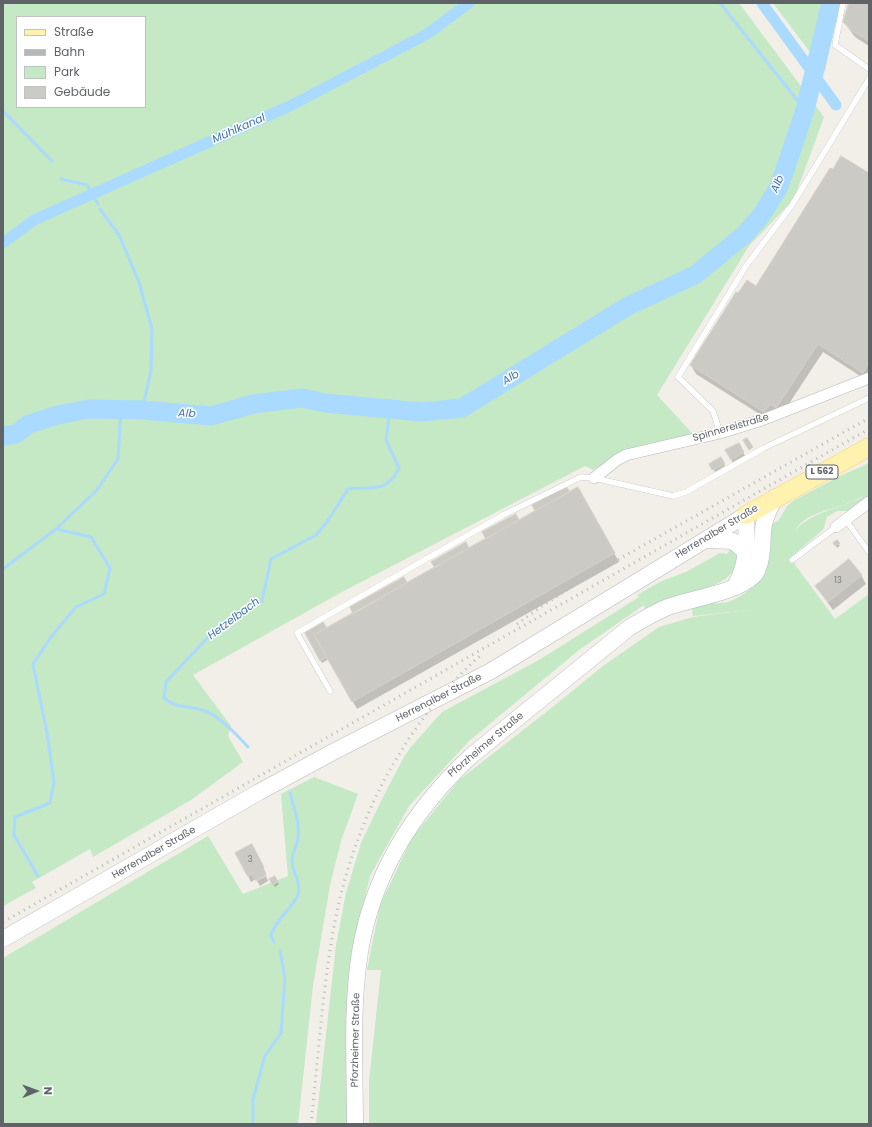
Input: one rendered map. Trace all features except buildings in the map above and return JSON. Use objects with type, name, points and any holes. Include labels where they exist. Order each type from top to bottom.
[{"type":"main road","name":"Herrenalber Straße","points":[[3,939],[266,789],[490,671],[545,640],[775,497],[869,446]]},
{"type":"main road","name":"Pforzheimer Straße","points":[[355,1124],[356,1020],[360,952],[373,899],[395,849],[409,825],[443,783],[471,756],[630,627],[650,615],[668,607],[718,593],[749,580],[756,572],[762,557],[764,542],[763,531],[775,497]]},
{"type":"main road","points":[[746,515],[763,531]]},
{"type":"main road","points":[[735,586],[743,568],[746,515]]},
{"type":"main road","points":[[704,540],[733,541],[745,551]]},
{"type":"street","name":"Spinnereistraße","points":[[594,478],[613,462],[626,455],[720,433],[762,420],[869,378]]},
{"type":"street","points":[[841,523],[869,502]]},
{"type":"lane","points":[[843,3],[835,46],[869,69]]},
{"type":"lane","points":[[720,433],[713,412],[678,377],[746,266],[792,205],[869,79]]},
{"type":"lane","points":[[330,691],[297,633],[503,515],[574,479],[594,478],[673,496],[686,492],[764,448],[869,398]]},
{"type":"lane","points":[[792,560],[841,523],[869,552]]},
{"type":"green space","points":[[3,3],[739,3],[824,117],[794,199],[749,246],[657,395],[693,434],[621,453],[593,470],[585,466],[342,592],[193,675],[231,726],[228,736],[243,762],[191,800],[93,857],[90,849],[32,882],[36,888],[3,906]]},
{"type":"green space","points":[[773,3],[838,3],[825,72]]},
{"type":"green space","points":[[869,463],[869,497],[852,511],[837,511],[827,517],[823,530],[791,557],[835,619],[869,594],[869,1124],[369,1124],[369,1081],[381,970],[367,970],[380,905],[412,838],[459,780],[603,666],[659,627],[693,617],[749,610],[693,616],[691,606],[728,602],[744,594],[751,588],[761,575],[768,558],[770,546],[770,525],[779,520],[787,506],[793,501],[838,477]],"holes":[[[865,495],[847,504],[819,514],[802,524],[795,531],[799,525],[811,516],[841,506]]]},
{"type":"green space","points":[[733,546],[735,549],[738,558],[736,566],[732,573],[719,583],[672,598],[646,609],[644,605],[579,650],[469,741],[409,806],[370,876],[351,956],[348,1124],[316,1124],[336,945],[346,893],[361,843],[403,759],[410,748],[442,712],[539,660],[639,597],[637,595],[662,581],[686,572],[720,553],[727,554]]},
{"type":"green space","points":[[314,777],[358,794],[341,841],[330,885],[313,986],[298,1124],[3,1124],[3,958],[208,836],[243,894],[288,876],[281,794]]},
{"type":"waterway","name":"Mühlkanal","points":[[3,243],[34,220],[292,105],[427,34],[469,3]]},
{"type":"waterway","points":[[720,3],[805,110]]},
{"type":"waterway","points":[[762,3],[836,105]]},
{"type":"waterway","name":"Alb","points":[[3,436],[16,434],[29,424],[58,415],[89,409],[142,410],[211,416],[253,404],[302,398],[325,403],[421,412],[462,408],[628,306],[695,275],[744,235],[760,217],[779,187],[805,110],[831,3]]},
{"type":"waterway","points":[[3,111],[52,161]]},
{"type":"waterway","points":[[61,179],[87,185],[98,204]]},
{"type":"waterway","points":[[100,209],[119,235],[139,282],[152,329],[151,371],[142,410]]},
{"type":"waterway","name":"Hetzelbach","points":[[248,747],[221,720],[208,712],[197,708],[173,704],[164,698],[166,682],[211,634],[262,601],[271,559],[316,535],[327,522],[348,489],[378,487],[385,485],[395,476],[399,468],[386,440],[390,409]]},
{"type":"waterway","points":[[3,569],[56,529],[97,490],[118,459],[121,410]]},
{"type":"waterway","points":[[38,876],[14,835],[15,817],[50,803],[54,782],[47,733],[33,664],[51,637],[76,607],[104,594],[110,568],[91,537],[56,529]]},
{"type":"waterway","name":"Hetzelbach","points":[[274,942],[271,935],[273,929],[293,904],[299,890],[298,881],[292,864],[297,841],[298,827],[290,793]]},
{"type":"waterway","name":"Hetzelbach","points":[[253,1124],[253,1099],[265,1056],[281,1033],[285,978],[280,951]]},
{"type":"railway","points":[[517,624],[589,576],[869,418]]},
{"type":"railway","points":[[3,922],[869,429]]},
{"type":"railway","points":[[311,1124],[329,956],[341,893],[353,854],[367,817],[384,780],[404,745],[453,682],[482,654]]}]
